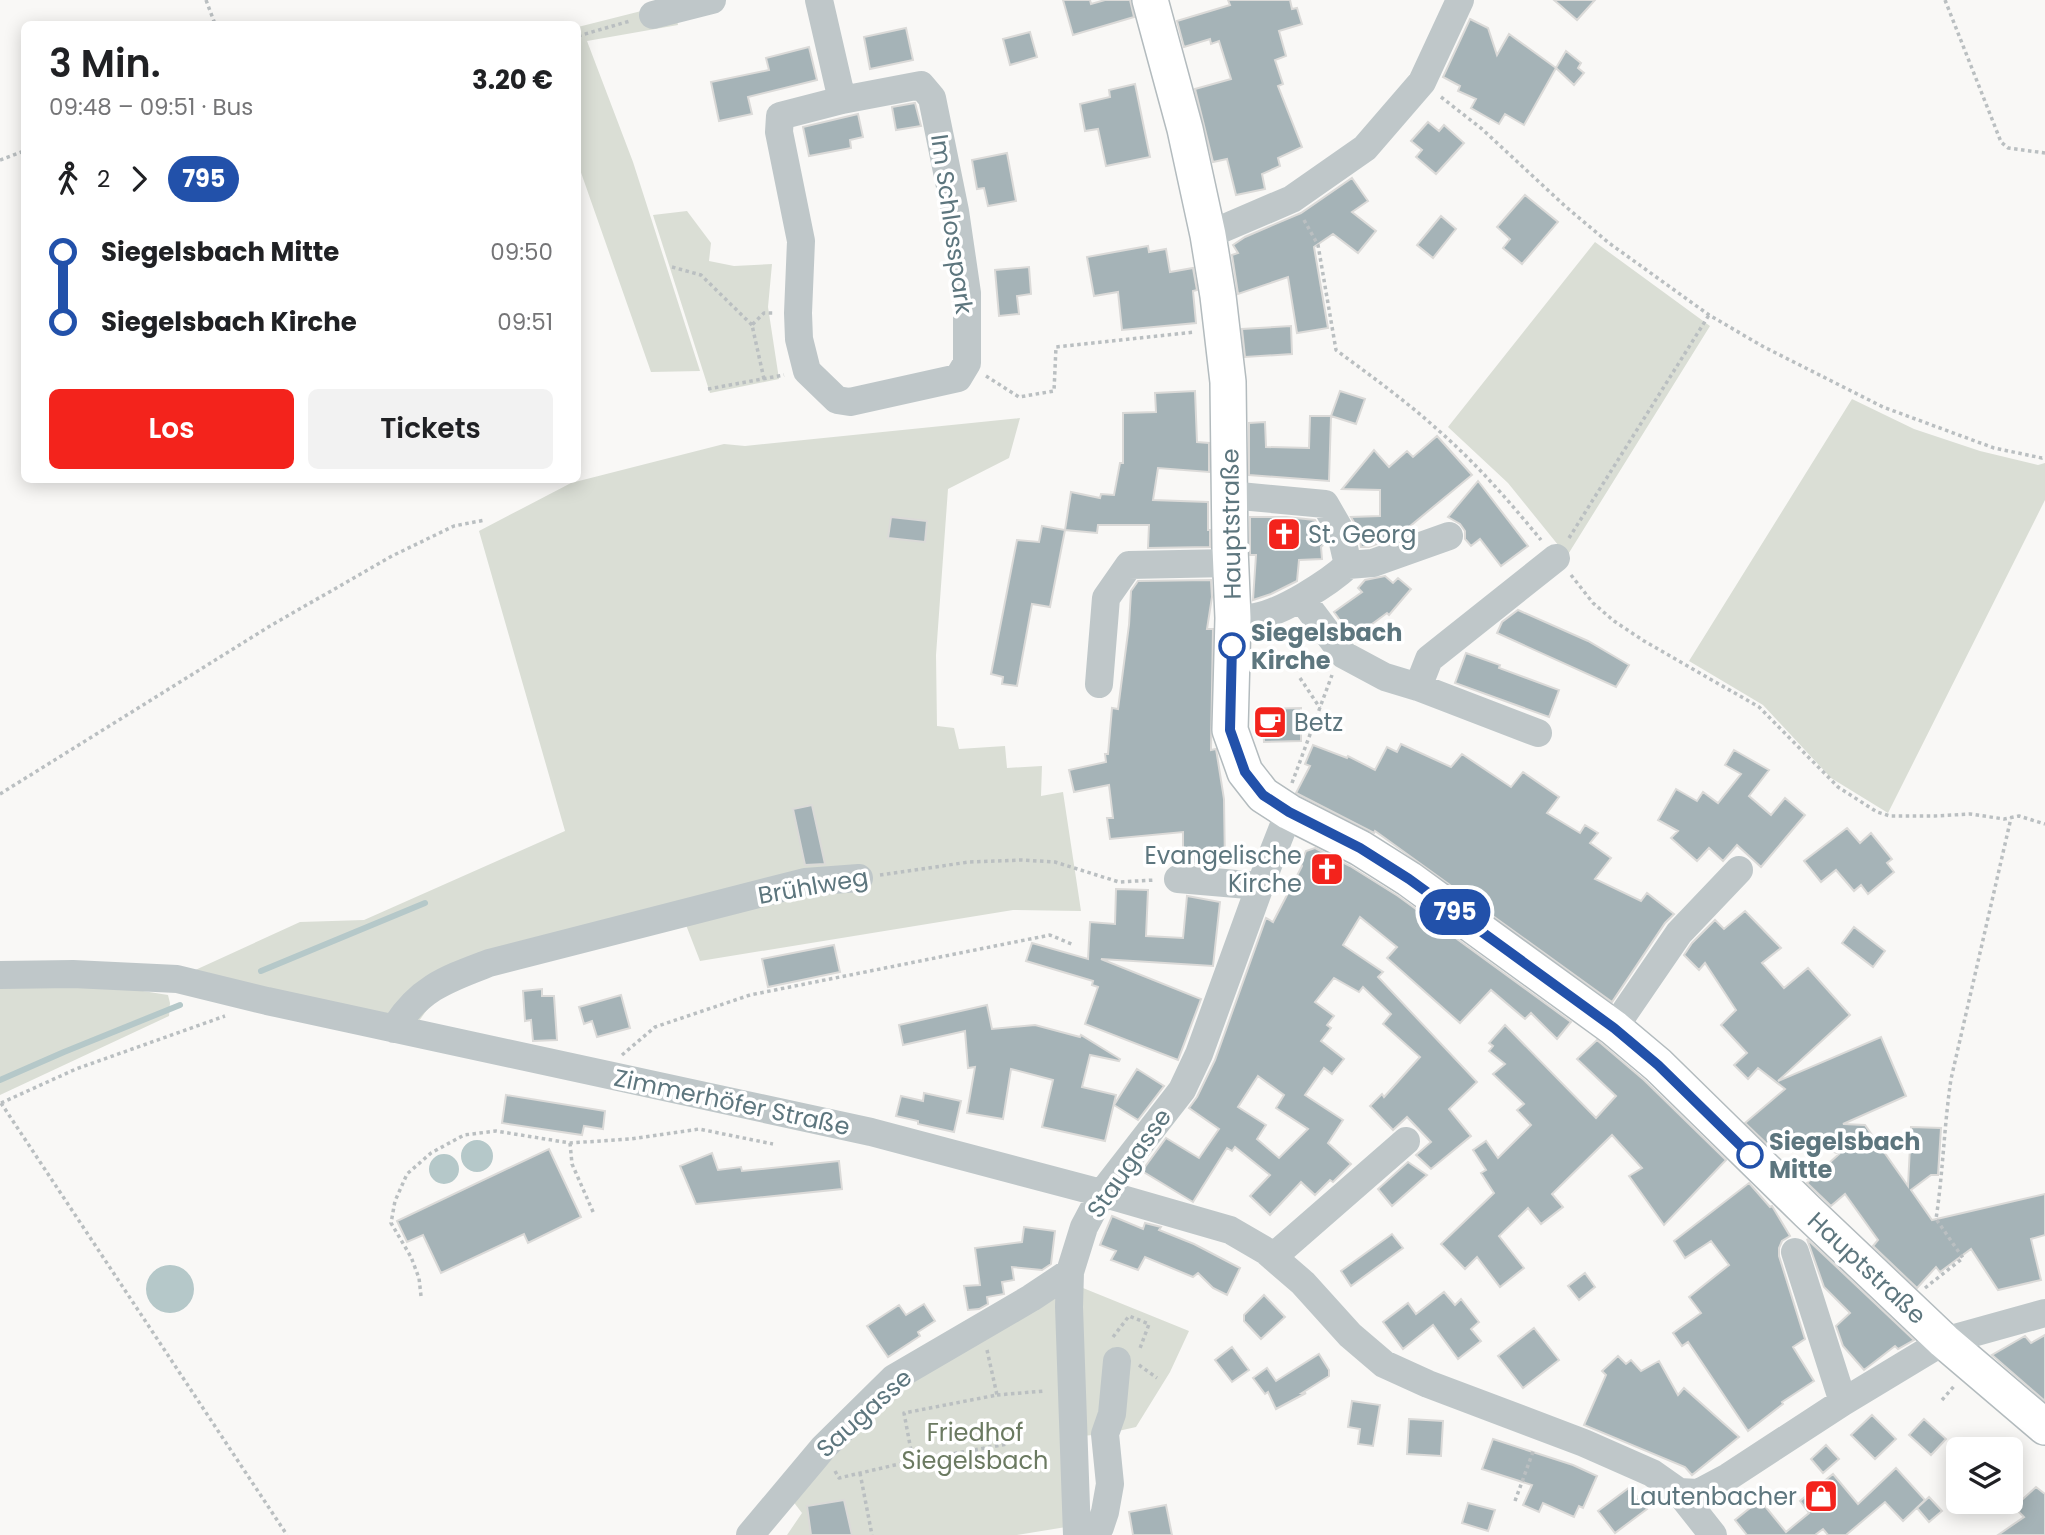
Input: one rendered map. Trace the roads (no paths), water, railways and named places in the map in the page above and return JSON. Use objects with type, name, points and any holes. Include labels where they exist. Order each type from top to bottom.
[{"type":"main road","name":"Hauptstraße","points":[[1150,0],[1185,129],[1208,235],[1222,330],[1228,382],[1233,618],[1230,730],[1245,772],[1263,795],[1286,810],[1360,848],[1409,879],[1614,1028],[1658,1065],[1944,1341],[2045,1427]]},
{"type":"street","points":[[653,15],[712,0]]},
{"type":"street","points":[[819,0],[842,100]]},
{"type":"street","points":[[1208,235],[1292,199],[1365,148],[1422,82],[1460,0]]},
{"type":"street","name":"Im Schlosspark","points":[[921,85],[932,98],[955,211],[967,293],[967,363],[958,378],[850,402],[837,400],[807,371],[799,339],[801,241],[779,132],[780,116],[842,100],[921,85]]},
{"type":"street","points":[[1229,495],[1325,504],[1340,530],[1348,565]]},
{"type":"street","points":[[1233,618],[1258,617],[1301,598],[1334,578],[1348,565],[1373,563],[1449,536]]},
{"type":"street","points":[[1418,687],[1429,659],[1556,558]]},
{"type":"street","points":[[1099,684],[1106,597],[1129,565],[1230,563]]},
{"type":"street","points":[[1301,598],[1343,655],[1385,677],[1538,733]]},
{"type":"street","name":"Staugasse","points":[[1077,1534],[1070,1272],[1084,1227],[1102,1193],[1182,1090],[1203,1044],[1286,810]]},
{"type":"street","points":[[1614,1028],[1679,933],[1739,870]]},
{"type":"street","name":"Brühlweg","points":[[394,1029],[402,1015],[426,991],[444,980],[489,963],[805,882],[859,878]]},
{"type":"street","points":[[1178,879],[1260,886]]},
{"type":"street","name":"Zimmerhöfer Straße","points":[[0,975],[73,974],[177,979],[394,1029],[871,1132],[1230,1230],[1266,1251],[1303,1283],[1350,1335],[1384,1364],[1428,1384],[1584,1443],[1652,1473],[1679,1492],[1713,1535]]},
{"type":"street","points":[[1273,1257],[1406,1141]]},
{"type":"street","points":[[1795,1252],[1843,1402]]},
{"type":"street","name":"Saugasse","points":[[761,1531],[823,1448],[894,1378],[1031,1298],[1070,1272]]},
{"type":"street","points":[[1679,1492],[1698,1493],[1728,1477],[1843,1402],[1944,1341],[2045,1313]]},
{"type":"street","points":[[1077,1534],[1100,1527],[1105,1512],[1110,1484],[1105,1434],[1126,1361]]},
{"type":"waterway","points":[[261,971],[425,903]]},
{"type":"waterway","points":[[0,1080],[180,1005]]},
{"type":"place","name":"St. Georg","points":[[1284,534]]},
{"type":"place","name":"Siegelsbach Kirche","points":[[1232,646]]},
{"type":"place","name":"Betz","points":[[1270,722]]},
{"type":"place","name":"Evangelische Kirche","points":[[1327,869]]},
{"type":"place","name":"Siegelsbach Mitte","points":[[1750,1155]]},
{"type":"place","name":"Lautenbacher","points":[[1821,1496]]},
{"type":"park label","name":"Friedhof Siegelsbach","points":[[975,1446]]}]
